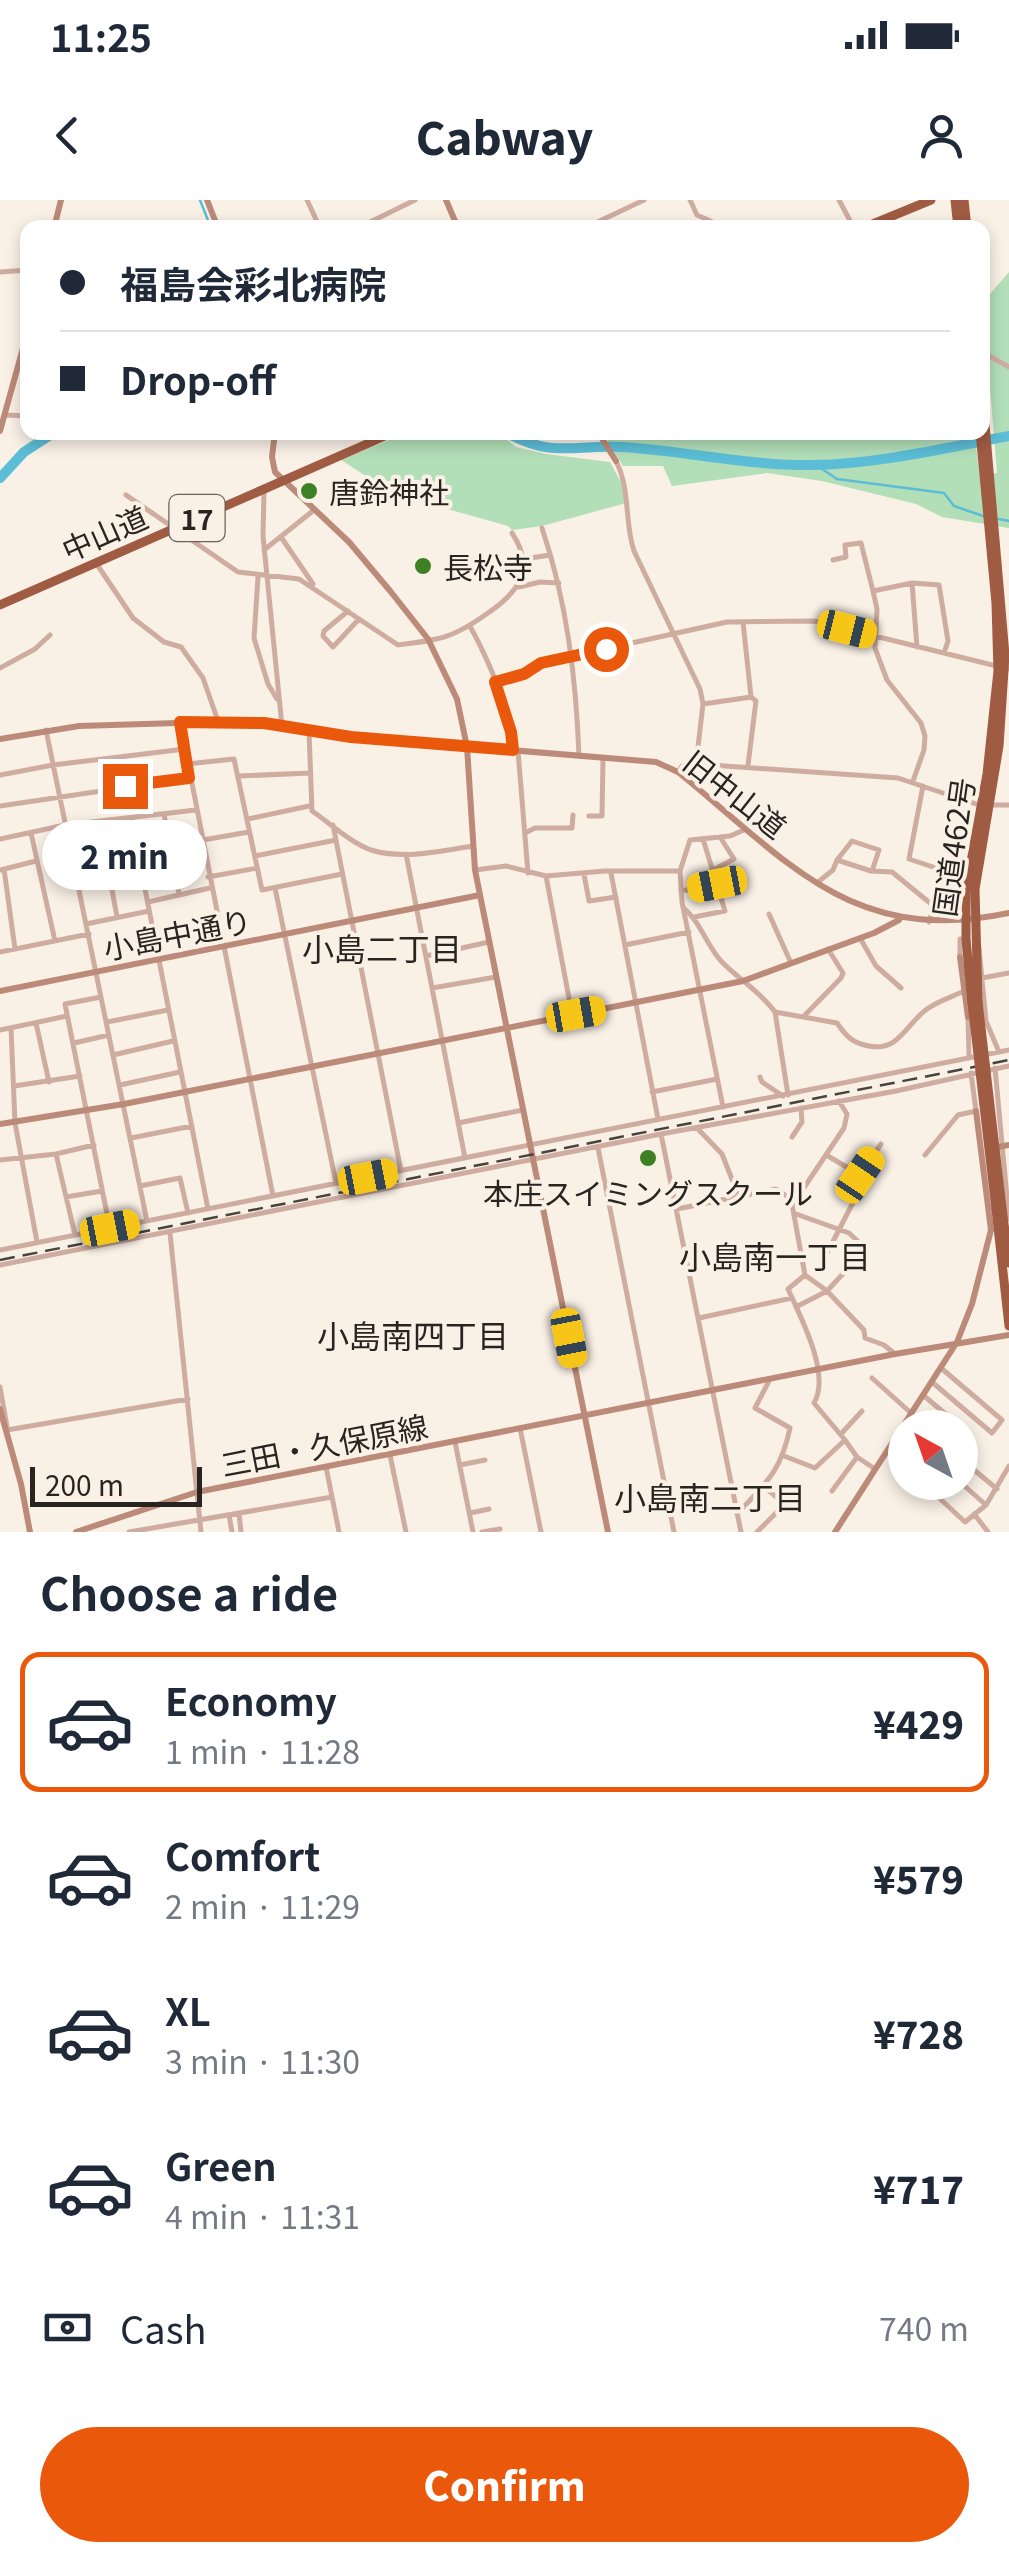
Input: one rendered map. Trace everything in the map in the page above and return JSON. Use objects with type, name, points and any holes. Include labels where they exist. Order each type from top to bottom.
[{"type":"highway","points":[[882,220],[930,200]]},
{"type":"highway","name":"中山道","points":[[0,605],[376,440]]},
{"type":"highway","name":"国道462号","points":[[983,440],[1004,668]]},
{"type":"highway","name":"国道462号","points":[[993,530],[1006,609],[1004,668],[969,864],[970,940],[1009,1326]]},
{"type":"highway","name":"国道462号","points":[[970,921],[981,805]]},
{"type":"highway","name":"国道462号","points":[[999,1209],[1009,1263]]},
{"type":"street","points":[[375,220],[416,200]]},
{"type":"street","points":[[602,220],[644,200]]},
{"type":"street","points":[[690,200],[697,215],[708,220]]},
{"type":"street","points":[[0,431],[20,369]]},
{"type":"street","points":[[274,440],[275,472],[349,542],[428,639],[452,683],[467,747],[475,870],[488,942],[608,1532]]},
{"type":"street","points":[[604,440],[628,492],[630,538],[700,689],[703,704],[696,764]]},
{"type":"street","points":[[264,490],[264,550],[282,726]]},
{"type":"street","points":[[126,495],[238,572],[300,579],[398,644],[434,640],[470,626],[507,602],[519,587],[524,559],[512,533]]},
{"type":"street","points":[[264,550],[314,510]]},
{"type":"street","points":[[542,528],[559,583],[571,656],[579,756]]},
{"type":"street","points":[[281,537],[316,587]]},
{"type":"street","points":[[833,560],[846,558],[845,546],[861,544],[876,609],[874,648],[886,680],[921,723],[924,736],[924,750],[913,782]]},
{"type":"street","points":[[524,559],[551,555]]},
{"type":"street","points":[[96,563],[133,618],[164,642],[181,648],[203,678],[218,721]]},
{"type":"street","points":[[258,577],[254,638],[268,684],[280,704]]},
{"type":"street","points":[[519,587],[559,583]]},
{"type":"street","points":[[873,591],[912,583],[939,585],[948,641],[944,653]]},
{"type":"street","points":[[912,583],[917,647]]},
{"type":"street","points":[[348,611],[324,631],[323,636],[333,647],[359,620]]},
{"type":"street","points":[[495,682],[524,674],[541,663],[743,622],[814,621],[1004,668]]},
{"type":"street","points":[[743,622],[751,697],[756,701],[748,766]]},
{"type":"street","points":[[470,626],[495,682],[516,750],[528,873]]},
{"type":"street","points":[[0,668],[35,649],[50,635]]},
{"type":"street","points":[[703,704],[751,697]]},
{"type":"street","name":"旧中山道","points":[[0,739],[46,730],[218,721],[656,762],[678,772],[816,884],[850,903],[900,919],[929,922],[970,921],[1009,913]]},
{"type":"street","points":[[180,722],[273,1196]]},
{"type":"street","points":[[46,730],[146,1221]]},
{"type":"street","points":[[309,731],[310,806],[332,825],[367,848],[406,854],[473,846]]},
{"type":"street","points":[[0,774],[185,749]]},
{"type":"street","points":[[589,816],[602,816],[603,758]]},
{"type":"street","points":[[187,764],[234,759],[262,890],[342,874]]},
{"type":"street","points":[[678,772],[682,766],[696,764],[886,776],[923,784],[981,805],[1009,806]]},
{"type":"street","points":[[239,776],[310,773]]},
{"type":"street","points":[[0,806],[189,778]]},
{"type":"street","points":[[923,784],[908,859],[936,868],[956,862],[969,864]]},
{"type":"street","points":[[248,819],[310,806]]},
{"type":"street","points":[[0,839],[65,825],[196,810]]},
{"type":"street","points":[[164,814],[180,894]]},
{"type":"street","points":[[527,832],[535,828],[572,828],[573,815]]},
{"type":"street","points":[[131,818],[208,1209]]},
{"type":"street","points":[[332,825],[401,1170]]},
{"type":"street","points":[[723,1107],[683,907],[680,871],[690,840],[720,837],[747,828]]},
{"type":"street","points":[[31,832],[55,941]]},
{"type":"street","points":[[202,840],[249,832]]},
{"type":"street","points":[[712,870],[734,859],[720,837]]},
{"type":"street","points":[[694,916],[724,912],[702,838]]},
{"type":"street","points":[[255,856],[336,840]]},
{"type":"street","points":[[816,884],[832,870],[852,841],[878,850],[872,870]]},
{"type":"street","points":[[406,854],[466,1158]]},
{"type":"street","points":[[75,868],[138,856]]},
{"type":"street","points":[[836,860],[892,872],[934,909],[929,922]]},
{"type":"street","points":[[15,949],[2,869],[36,861]]},
{"type":"street","points":[[107,862],[117,917]]},
{"type":"street","points":[[475,870],[506,866],[546,876],[680,871]]},
{"type":"street","points":[[208,878],[257,868]]},
{"type":"street","points":[[611,873],[658,1119]]},
{"type":"street","points":[[584,874],[589,901],[616,896]]},
{"type":"street","points":[[546,876],[572,1014]]},
{"type":"street","points":[[681,892],[717,884]]},
{"type":"street","points":[[148,902],[210,888]]},
{"type":"street","points":[[276,888],[336,1183]]},
{"type":"street","name":"小島中通り","points":[[0,991],[480,895]]},
{"type":"street","points":[[683,907],[694,916],[721,960],[775,1012],[785,1095]]},
{"type":"street","points":[[86,924],[150,911]]},
{"type":"street","points":[[769,914],[791,963]]},
{"type":"street","points":[[0,1124],[124,1104],[743,980],[860,938],[900,919]]},
{"type":"street","points":[[625,945],[689,932]]},
{"type":"street","points":[[0,952],[88,934]]},
{"type":"street","points":[[860,938],[876,966],[901,988]]},
{"type":"street","points":[[970,1057],[960,939],[970,940],[982,952],[986,1021],[999,1052]]},
{"type":"street","points":[[426,956],[488,942]]},
{"type":"street","points":[[805,1015],[841,978],[842,973],[828,950]]},
{"type":"street","points":[[982,978],[1009,973]]},
{"type":"street","points":[[432,988],[496,978]]},
{"type":"street","points":[[775,1012],[837,1023],[852,1041],[882,1048],[902,1036],[926,1010],[964,991]]},
{"type":"street","points":[[101,996],[65,1004],[110,1228]]},
{"type":"street","points":[[107,1022],[168,1010]]},
{"type":"street","points":[[0,1030],[67,1016]]},
{"type":"street","points":[[36,1023],[49,1082]]},
{"type":"street","points":[[12,1028],[15,1123],[37,1242]]},
{"type":"street","points":[[74,1043],[110,1035]]},
{"type":"street","points":[[113,1054],[173,1041]]},
{"type":"street","points":[[0,1250],[1009,1050]]},
{"type":"street","points":[[0,1266],[1009,1066]]},
{"type":"street","points":[[995,1068],[1009,1218]]},
{"type":"street","points":[[120,1086],[180,1072]]},
{"type":"street","points":[[914,1410],[957,1342],[972,1304],[991,1230],[971,1073]]},
{"type":"street","points":[[14,1086],[80,1076]]},
{"type":"street","points":[[760,1077],[785,1095]]},
{"type":"street","points":[[652,1092],[718,1079]]},
{"type":"street","points":[[792,1204],[844,1128],[847,1114],[840,1101]]},
{"type":"street","points":[[792,1138],[802,1122],[801,1108]]},
{"type":"street","points":[[458,1123],[523,1110]]},
{"type":"street","points":[[925,1154],[958,1115],[976,1111]]},
{"type":"street","points":[[131,1138],[192,1126]]},
{"type":"street","points":[[696,1128],[722,1154],[739,1197]]},
{"type":"street","points":[[661,1134],[740,1532]]},
{"type":"street","points":[[828,1156],[860,1175],[881,1144]]},
{"type":"street","points":[[0,1160],[94,1145]]},
{"type":"street","points":[[981,1150],[1005,1146]]},
{"type":"street","points":[[598,1148],[674,1532]]},
{"type":"street","points":[[56,1154],[74,1235]]},
{"type":"street","points":[[140,1186],[180,1178],[188,1213]]},
{"type":"street","points":[[824,1259],[864,1178]]},
{"type":"street","points":[[677,1209],[776,1189],[792,1204],[805,1274],[864,1330],[865,1338],[895,1354]]},
{"type":"street","points":[[66,1198],[103,1191]]},
{"type":"street","points":[[794,1214],[849,1233],[866,1249],[828,1292],[796,1306]]},
{"type":"street","points":[[170,1233],[202,1532]]},
{"type":"street","points":[[805,1274],[788,1289],[820,1370],[818,1395],[808,1410]]},
{"type":"street","points":[[699,1318],[792,1298]]},
{"type":"street","name":"三田・久保原線","points":[[76,1532],[197,1492],[957,1342],[1009,1336]]},
{"type":"street","points":[[932,1382],[992,1432],[1002,1420],[941,1368]]},
{"type":"street","points":[[872,1378],[907,1410]]},
{"type":"street","points":[[738,1514],[784,1456],[790,1428],[755,1408],[770,1379]]},
{"type":"street","points":[[0,1387],[7,1430]]},
{"type":"street","points":[[923,1395],[941,1410]]},
{"type":"street","points":[[7,1430],[188,1399]]},
{"type":"street","points":[[814,1402],[857,1458],[875,1469]]},
{"type":"street","points":[[0,1409],[30,1532]]},
{"type":"street","points":[[784,1456],[815,1468],[862,1411]]},
{"type":"street","points":[[0,1420],[7,1430]]},
{"type":"street","points":[[520,1428],[540,1532]]},
{"type":"street","points":[[455,1442],[474,1532]]},
{"type":"street","points":[[835,1532],[888,1449]]},
{"type":"street","points":[[390,1455],[406,1532]]},
{"type":"street","points":[[832,1491],[857,1458]]},
{"type":"street","points":[[460,1464],[485,1460]]},
{"type":"street","points":[[941,1500],[965,1522],[986,1505],[1009,1466]]},
{"type":"street","points":[[326,1467],[339,1532]]},
{"type":"street","points":[[978,1473],[997,1489]]},
{"type":"street","points":[[758,1532],[784,1504],[763,1486]]},
{"type":"street","points":[[133,1532],[332,1497]]},
{"type":"street","points":[[978,1498],[986,1505]]},
{"type":"street","points":[[470,1513],[489,1509]]},
{"type":"street","points":[[239,1513],[241,1532]]},
{"type":"street","points":[[229,1514],[232,1532]]},
{"type":"street","points":[[974,1514],[988,1532]]},
{"type":"street","points":[[764,1526],[771,1532]]},
{"type":"street","points":[[482,1532],[500,1528]]},
{"type":"green space","points":[[1009,272],[1009,528],[942,517],[916,504],[822,481],[767,473],[672,486],[663,466],[623,466],[607,440],[975,440],[980,475],[997,473],[990,388],[990,294]]},
{"type":"green space","points":[[389,440],[507,440],[516,447],[546,454],[610,462],[623,486],[626,503],[542,526],[512,530],[394,494],[341,460]]},
{"type":"green space","points":[[114,822],[121,857],[83,864],[81,856],[75,857],[69,829]]},
{"type":"waterway","points":[[200,200],[208,220]]},
{"type":"waterway","points":[[990,440],[1009,436]]},
{"type":"waterway","points":[[0,478],[24,452],[43,440]]},
{"type":"waterway","points":[[522,440],[551,448],[623,447],[813,465],[887,459],[988,440]]},
{"type":"waterway","points":[[816,465],[837,479],[944,493],[954,506],[986,517]]},
{"type":"waterway","points":[[999,519],[1009,521]]},
{"type":"railway","points":[[0,1260],[1009,1060]]},
{"type":"place","name":"唐鈴神社","points":[[309,491]]},
{"type":"place","name":"長松寺","points":[[423,566]]},
{"type":"place","name":"本庄スイミングスクール","points":[[648,1158]]},
{"type":"district","name":"小島二丁目","points":[[382,947]]},
{"type":"district","name":"小島南一丁目","points":[[775,1255]]},
{"type":"district","name":"小島南四丁目","points":[[413,1334]]},
{"type":"district","name":"小島南二丁目","points":[[710,1496]]},
{"type":"route","points":[[125,786],[189,778],[180,722],[264,723],[351,737],[513,750],[495,682],[524,674],[541,663],[606,649]]}]
